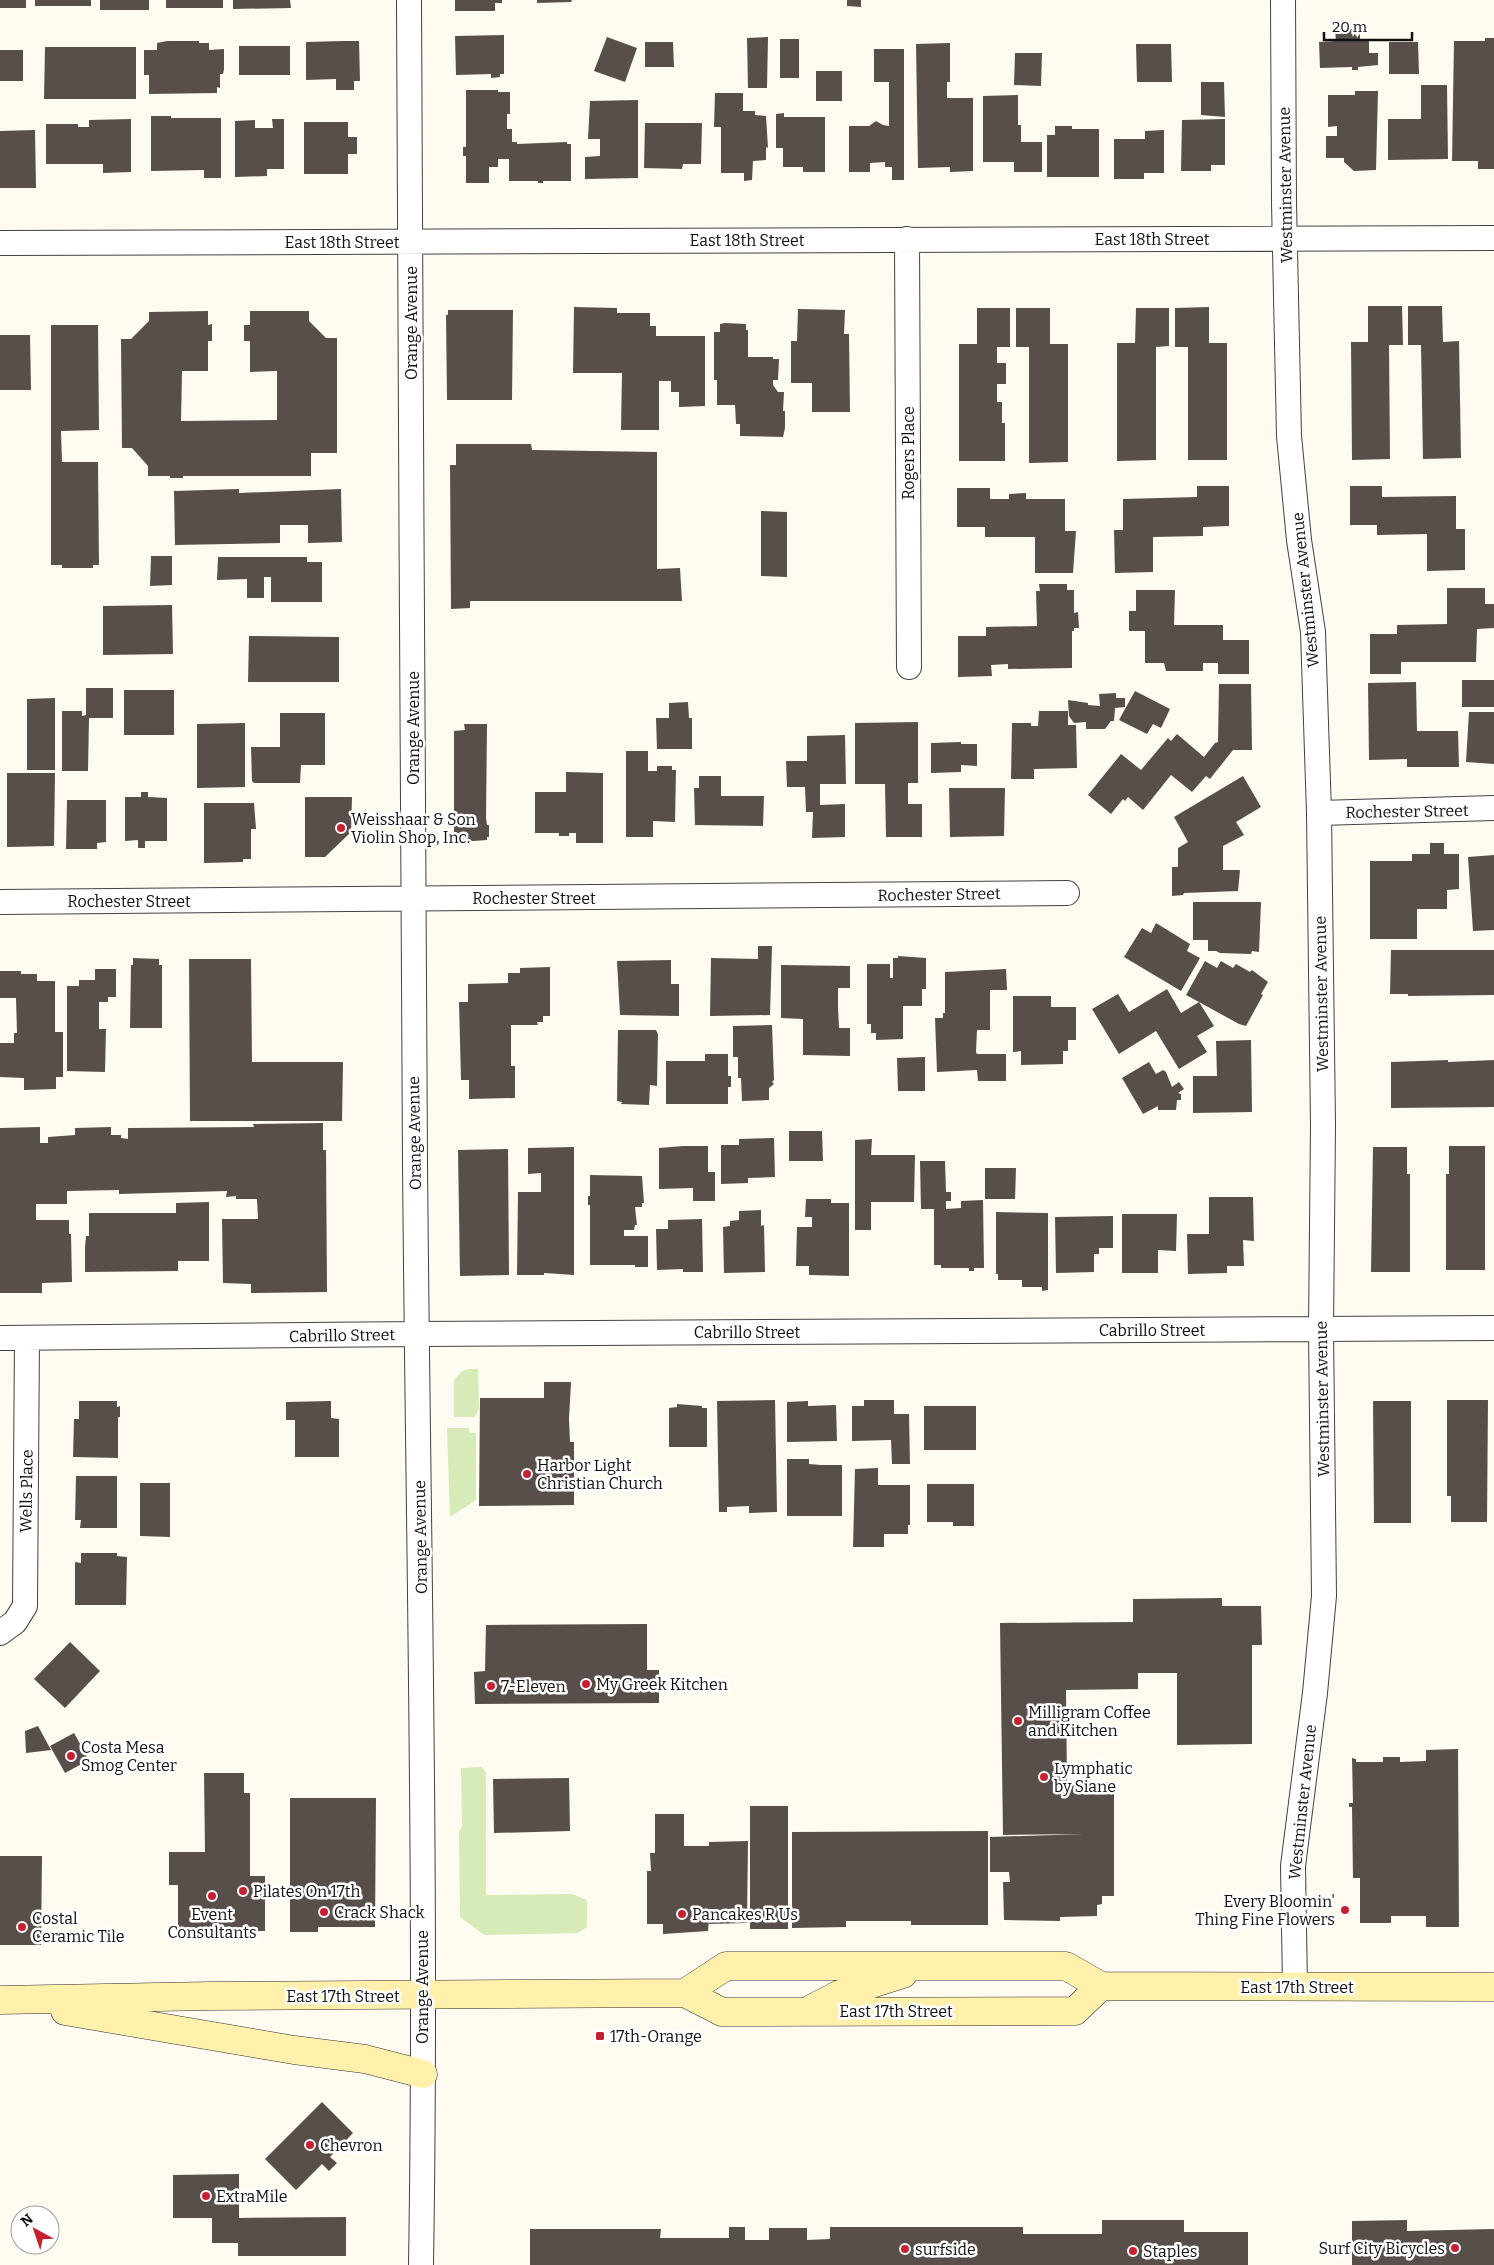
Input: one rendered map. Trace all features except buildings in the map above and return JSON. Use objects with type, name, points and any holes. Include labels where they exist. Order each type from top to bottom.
[{"type":"main road","name":"East 17th Street","points":[[685,1993],[726,1966],[1066,1966],[1101,1986],[1295,1988],[1494,1987]]},
{"type":"main road","points":[[808,2011],[840,1994],[928,1966]]},
{"type":"main road","name":"East 17th Street","points":[[1,2000],[219,1996],[685,1993],[722,2012],[1075,2011],[1101,1986]]},
{"type":"main road","points":[[1,2000],[276,2047],[365,2059],[423,2074]]},
{"type":"street","name":"Orange Avenue","points":[[408,0],[411,241],[416,1334],[423,1996],[421,2265]]},
{"type":"street","name":"Westminster Avenue","points":[[1283,0],[1289,436],[1299,540],[1313,632],[1319,813],[1323,1125],[1321,1329],[1324,1596],[1315,1693],[1294,1866],[1295,1988]]},
{"type":"street","name":"East 18th Street","points":[[0,243],[1494,238]]},
{"type":"street","name":"Rogers Place","points":[[907,239],[909,666]]},
{"type":"street","name":"Rochester Street","points":[[1319,813],[1494,808]]},
{"type":"street","name":"Rochester Street","points":[[0,902],[1067,893]]},
{"type":"street","name":"Cabrillo Street","points":[[0,1338],[1494,1328]]},
{"type":"street","name":"Wells Place","points":[[0,1632],[15,1622],[25,1606],[28,1338]]},
{"type":"green space","points":[[478,1369],[479,1409],[475,1417],[454,1417],[454,1380],[462,1371]]},
{"type":"green space","points":[[447,1428],[469,1428],[470,1433],[476,1433],[476,1500],[450,1517]]},
{"type":"green space","points":[[481,1767],[486,1772],[486,1895],[572,1894],[587,1900],[587,1927],[578,1933],[484,1935],[460,1917],[459,1832],[462,1826],[461,1768]]},
{"type":"place","name":"Weisshaar & Son Violin Shop, Inc.","points":[[341,828]]},
{"type":"place","name":"Harbor Light Christian Church","points":[[527,1474]]},
{"type":"place","name":"My Greek Kitchen","points":[[586,1684]]},
{"type":"place","name":"7-Eleven","points":[[491,1686]]},
{"type":"place","name":"Milligram Coffee and Kitchen","points":[[1018,1721]]},
{"type":"place","name":"Costa Mesa Smog Center","points":[[71,1756]]},
{"type":"place","name":"Lymphatic by Siane","points":[[1044,1777]]},
{"type":"place","name":"Pilates On 17th","points":[[243,1891]]},
{"type":"place","name":"Event Consultants","points":[[212,1896]]},
{"type":"place","name":"Every Bloomin' Thing Fine Flowers","points":[[1345,1910]]},
{"type":"place","name":"Crack Shack","points":[[324,1912]]},
{"type":"place","name":"Pancakes R Us","points":[[682,1914]]},
{"type":"place","name":"Costal Ceramic Tile","points":[[22,1927]]},
{"type":"place","name":"17th-Orange","points":[[600,2036]]},
{"type":"place","name":"Chevron","points":[[310,2145]]},
{"type":"place","name":"ExtraMile","points":[[206,2196]]},
{"type":"place","name":"Surf City Bicycles","points":[[1455,2248]]},
{"type":"place","name":"surfside","points":[[905,2249]]},
{"type":"place","name":"Staples","points":[[1133,2251]]}]
